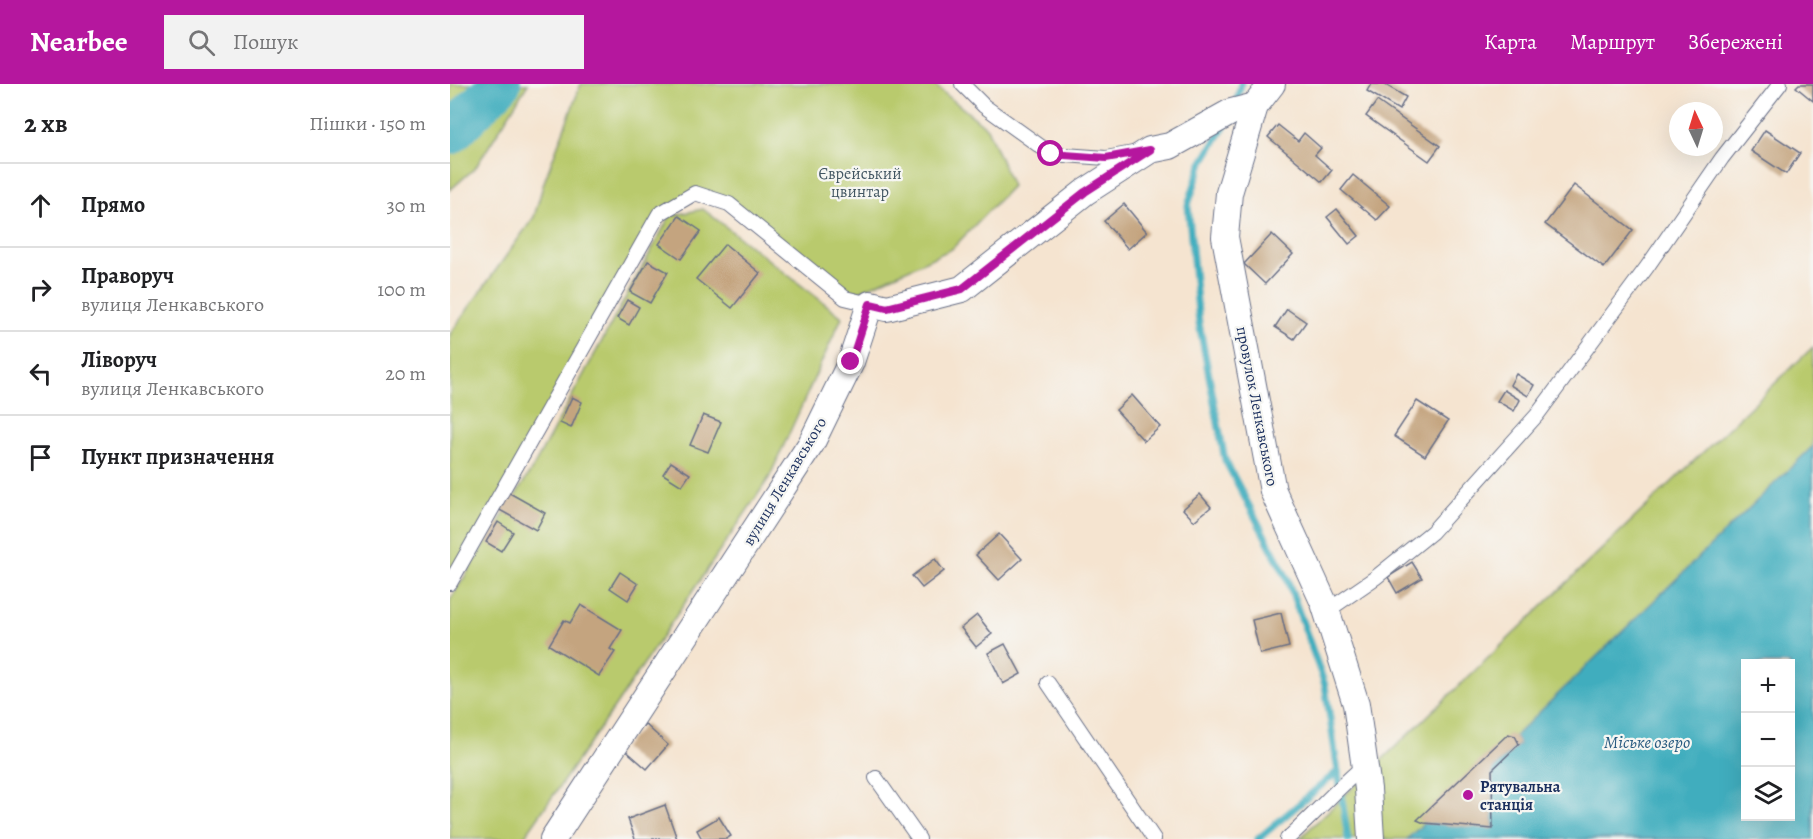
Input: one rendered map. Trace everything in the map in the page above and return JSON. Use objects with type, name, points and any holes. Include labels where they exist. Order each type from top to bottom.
[{"type":"street","name":"провулок Ленкавського","points":[[1272,84],[1256,106],[1228,193],[1225,237],[1273,491],[1327,611],[1356,704],[1365,765],[1371,839]]},
{"type":"street","points":[[870,304],[887,308],[962,289],[1085,192],[1150,150],[1170,146],[1231,112],[1256,106]]},
{"type":"street","name":"вулиця Ленкавського","points":[[553,839],[811,444],[851,362],[870,304]]},
{"type":"lane","points":[[962,84],[984,106],[1051,154],[1106,158],[1150,150]]},
{"type":"lane","points":[[1327,611],[1375,578],[1432,532],[1537,415],[1647,267],[1722,158],[1780,84]]},
{"type":"lane","points":[[450,584],[658,214],[695,193],[729,204],[845,298],[870,304]]},
{"type":"lane","points":[[1048,683],[1154,839]]},
{"type":"lane","points":[[1287,839],[1340,785],[1365,765]]},
{"type":"lane","points":[[876,778],[919,839]]},
{"type":"green space","points":[[450,84],[528,84],[476,167],[450,190]]},
{"type":"green space","name":"Єврейський цвинтар","points":[[581,84],[933,84],[987,128],[1012,186],[952,249],[845,298],[729,204],[695,193],[659,214],[450,583],[450,334],[534,217],[544,182]]},
{"type":"green space","points":[[703,209],[842,317],[769,478],[523,839],[450,839],[450,600],[532,469],[670,216]]},
{"type":"green space","points":[[1813,347],[1813,839],[1299,839]]},
{"type":"water","name":"Міське озеро","points":[[1813,446],[1813,839],[1407,839],[1424,823],[1493,828],[1492,770],[1519,744],[1515,736]]},
{"type":"building","points":[[1371,84],[1384,84],[1406,97],[1399,110],[1367,91]]},
{"type":"building","points":[[1799,84],[1813,84],[1813,101],[1796,87]]},
{"type":"building","points":[[1377,101],[1440,146],[1429,161],[1366,116]]},
{"type":"building","points":[[1278,125],[1298,141],[1304,133],[1321,148],[1315,155],[1332,170],[1322,182],[1268,137]]},
{"type":"building","points":[[1765,130],[1800,153],[1786,174],[1751,151]]},
{"type":"building","points":[[1353,175],[1390,206],[1377,220],[1341,190]]},
{"type":"building","points":[[1574,185],[1633,230],[1604,268],[1545,224]]},
{"type":"building","points":[[1124,204],[1147,232],[1128,249],[1104,221]]},
{"type":"building","points":[[1337,209],[1359,236],[1349,244],[1327,217]]},
{"type":"building","points":[[679,216],[701,231],[681,259],[659,244]]},
{"type":"building","points":[[1272,234],[1293,254],[1265,284],[1244,264]]},
{"type":"building","points":[[725,244],[760,273],[732,308],[696,279]]},
{"type":"building","points":[[648,261],[668,272],[650,303],[630,292]]},
{"type":"building","points":[[627,300],[639,307],[629,325],[617,318]]},
{"type":"building","points":[[1287,309],[1306,322],[1294,339],[1275,327]]},
{"type":"building","points":[[1516,374],[1534,385],[1528,396],[1510,385]]},
{"type":"building","points":[[1504,390],[1520,400],[1514,411],[1497,401]]},
{"type":"building","points":[[1132,395],[1160,427],[1144,441],[1116,410]]},
{"type":"building","points":[[572,397],[582,402],[571,428],[560,423]]},
{"type":"building","points":[[1417,401],[1448,421],[1425,456],[1394,436]]},
{"type":"building","points":[[703,415],[721,422],[708,452],[690,445]]},
{"type":"building","points":[[671,462],[690,474],[682,486],[663,474]]},
{"type":"building","points":[[506,491],[545,513],[536,530],[496,508]]},
{"type":"building","points":[[1200,494],[1211,507],[1194,521],[1183,509]]},
{"type":"building","points":[[498,522],[513,532],[501,551],[486,542]]},
{"type":"building","points":[[999,534],[1022,559],[999,580],[976,555]]},
{"type":"building","points":[[935,559],[944,571],[922,588],[912,576]]},
{"type":"building","points":[[1412,562],[1422,578],[1397,593],[1388,577]]},
{"type":"building","points":[[620,572],[638,584],[628,600],[610,588]]},
{"type":"building","points":[[581,605],[622,630],[610,649],[615,652],[599,676],[549,645],[564,620],[570,623]]},
{"type":"building","points":[[1281,613],[1289,647],[1260,654],[1252,620]]},
{"type":"building","points":[[977,615],[992,634],[976,647],[961,628]]},
{"type":"building","points":[[1005,644],[1021,674],[1003,684],[988,653]]},
{"type":"building","points":[[645,724],[668,745],[647,769],[623,748]]},
{"type":"building","name":"Рятувальна станція","points":[[1508,734],[1515,736],[1519,744],[1492,770],[1493,829],[1424,823],[1417,820]]},
{"type":"building","points":[[665,805],[677,839],[635,839],[628,819]]},
{"type":"building","points":[[719,817],[731,836],[726,839],[702,839],[697,830]]},
{"type":"waterway","points":[[450,134],[500,84]]},
{"type":"waterway","points":[[1237,99],[1241,84]]},
{"type":"waterway","points":[[1224,127],[1201,165],[1188,205],[1199,323],[1225,460],[1286,576],[1325,685],[1348,839]]},
{"type":"waterway","points":[[1258,839],[1338,771]]},
{"type":"place","name":"Рятувальна станція","points":[[1468,795]]},
{"type":"route","points":[[851,362],[870,304],[887,308],[962,289],[1085,192],[1150,150],[1106,158],[1051,154]]}]
